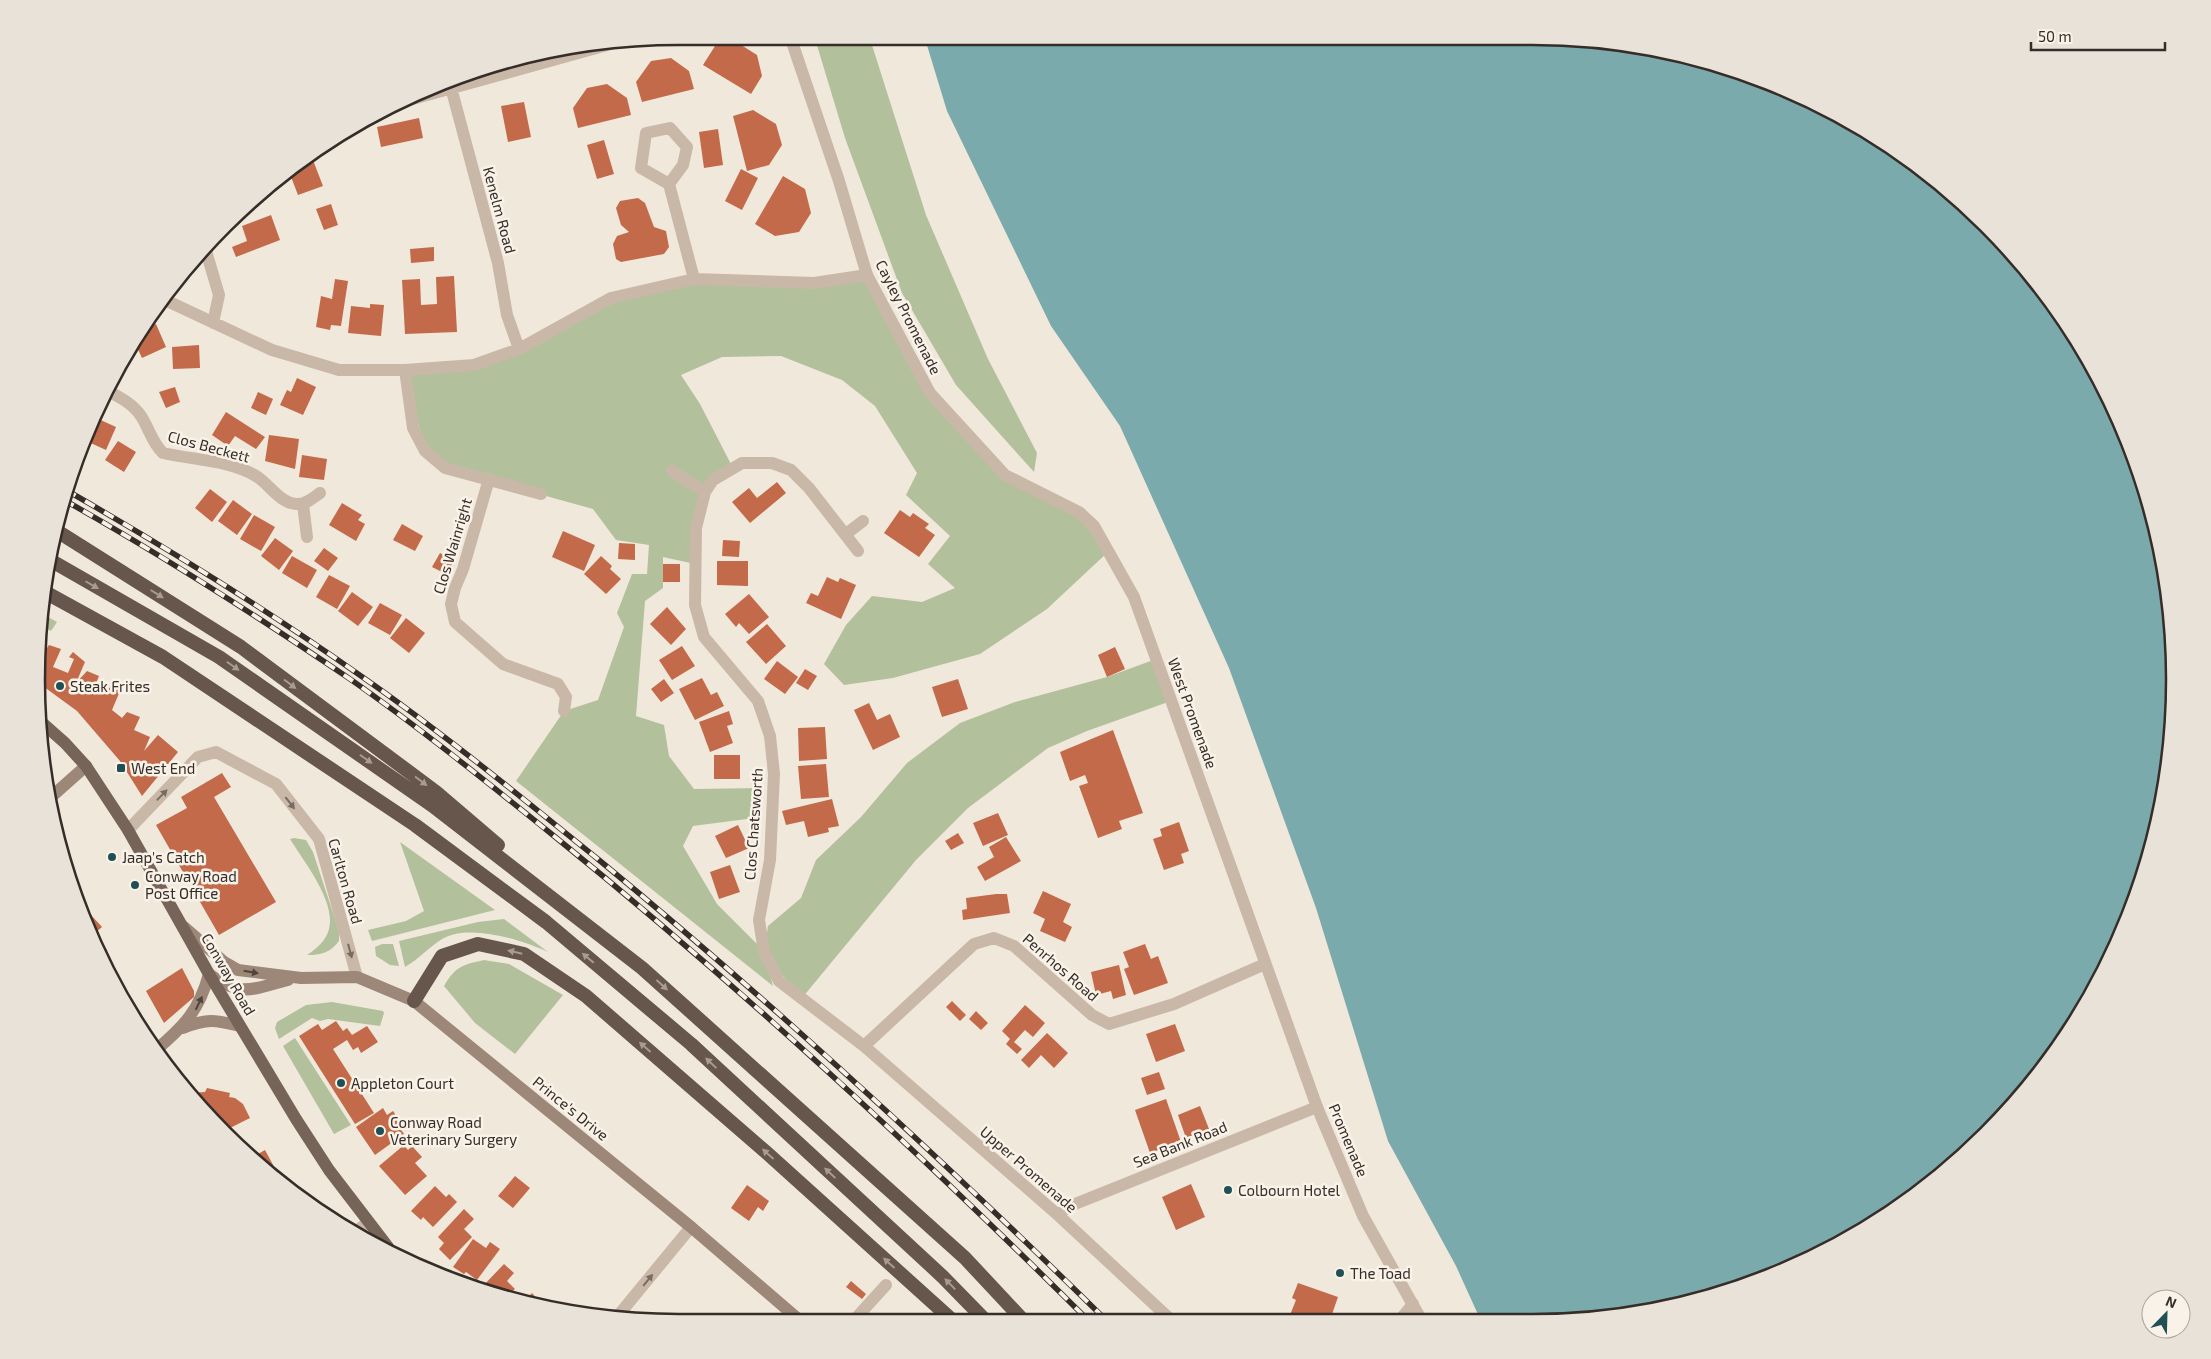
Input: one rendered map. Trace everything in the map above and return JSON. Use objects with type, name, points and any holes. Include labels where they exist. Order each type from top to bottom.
[{"type":"highway","points":[[62,534],[241,647],[436,792],[642,968],[964,1258],[1017,1314]]},
{"type":"highway","points":[[56,563],[219,657],[434,806],[642,968]]},
{"type":"highway","points":[[50,595],[179,668],[415,825],[546,922],[691,1044],[943,1277],[979,1314]]},
{"type":"highway","points":[[414,1001],[442,956],[478,944],[524,954],[586,996],[767,1153],[945,1314]]},
{"type":"main road","name":"Conway Road","points":[[47,727],[86,766],[128,830],[209,974],[296,1119],[329,1170],[381,1240]]},
{"type":"main road","points":[[55,793],[86,766]]},
{"type":"main road","name":"Prince's Drive","points":[[183,926],[224,962],[238,970],[300,978],[357,978],[414,1001],[691,1227],[791,1314]]},
{"type":"main road","points":[[161,1045],[181,1029],[198,1006],[209,974]]},
{"type":"main road","name":"Prince's Drive","points":[[209,974],[227,987],[244,990],[300,978]]},
{"type":"main road","points":[[181,1029],[202,1020],[218,1020],[240,1026]]},
{"type":"street","name":"Cayley Promenade","points":[[793,45],[839,181],[867,275],[930,393],[1004,475],[1028,489],[1053,497]]},
{"type":"street","points":[[489,75],[566,55]]},
{"type":"street","name":"Kenelm Road","points":[[451,88],[498,263],[507,315],[519,349]]},
{"type":"street","points":[[669,184],[683,165],[687,147],[670,128],[646,133],[641,168],[669,184],[694,279]]},
{"type":"street","points":[[207,255],[220,296],[212,323]]},
{"type":"street","points":[[170,302],[272,350],[339,370],[406,370],[474,365],[519,349],[611,298],[694,279],[814,283],[867,275]]},
{"type":"street","points":[[406,370],[413,428],[425,451],[445,468],[489,478],[540,494]]},
{"type":"street","name":"Clos Beckett","points":[[113,394],[128,402],[141,416],[158,448],[164,453],[233,466],[257,476],[282,498],[294,504],[303,504]]},
{"type":"street","points":[[672,471],[705,492],[713,480],[742,463],[772,463],[791,470],[809,488],[858,551]]},
{"type":"street","name":"Clos Wainright","points":[[489,478],[451,604],[455,622],[503,664],[558,684],[566,697],[564,711]]},
{"type":"street","name":"Clos Chatsworth","points":[[705,492],[696,528],[695,605],[704,637],[758,701],[770,736],[774,774],[770,860],[759,920],[764,952],[779,981],[864,1046]]},
{"type":"street","points":[[306,537],[303,504],[320,493]]},
{"type":"street","name":"West Promenade","points":[[1053,497],[1079,512],[1094,526],[1134,597],[1264,964]]},
{"type":"street","points":[[846,534],[863,521]]},
{"type":"street","name":"Carlton Road","points":[[128,830],[198,757],[216,752],[276,784],[318,839],[357,978]]},
{"type":"street","name":"Penrhos Road","points":[[864,1046],[974,944],[994,938],[1014,946],[1092,1016],[1109,1024],[1174,1004],[1264,964]]},
{"type":"street","name":"Promenade","points":[[1264,964],[1317,1107],[1363,1216],[1418,1314]]},
{"type":"street","name":"Upper Promenade","points":[[864,1046],[1058,1215],[1165,1314]]},
{"type":"street","name":"Sea Bank Road","points":[[1058,1215],[1070,1206],[1317,1107]]},
{"type":"street","points":[[360,1228],[368,1222]]},
{"type":"street","points":[[622,1311],[691,1227]]},
{"type":"street","points":[[860,1314],[886,1286]]},
{"type":"street","points":[[1405,1314],[1413,1304]]},
{"type":"green space","points":[[817,45],[872,45],[926,215],[988,359],[1037,453],[1034,472],[956,385],[902,293],[845,138]]},
{"type":"green space","points":[[867,275],[931,393],[1005,475],[1079,512],[1108,552],[1047,609],[980,654],[893,678],[844,685],[824,664],[846,625],[872,596],[922,602],[955,588],[928,564],[950,536],[906,495],[917,473],[875,406],[842,380],[781,356],[722,357],[681,375],[700,404],[733,468],[705,492],[695,564],[663,557],[663,588],[645,601],[636,716],[664,725],[669,756],[694,789],[761,788],[762,817],[693,826],[683,846],[717,904],[764,951],[768,926],[801,898],[816,860],[861,817],[907,763],[960,723],[1015,702],[1107,677],[1156,659],[1171,701],[1087,731],[1048,748],[968,808],[916,860],[802,998],[765,955],[773,986],[516,781],[564,711],[598,700],[624,627],[617,613],[632,574],[647,574],[649,545],[616,540],[593,509],[445,468],[425,451],[405,370],[474,365],[611,298],[694,279],[814,283]]},
{"type":"green space","points":[[48,617],[57,622],[51,631],[47,629]]},
{"type":"green space","points":[[290,839],[306,840],[313,852],[339,931],[339,941],[329,951],[321,954],[307,955],[320,944],[328,933],[330,918],[328,906],[317,882]]},
{"type":"green space","points":[[400,842],[495,910],[372,941],[368,930],[406,921],[424,911]]},
{"type":"green space","points":[[504,919],[548,952],[510,938],[495,935],[481,933],[453,934],[442,939],[405,967],[399,941],[478,922]]},
{"type":"green space","points":[[382,944],[393,944],[399,966],[390,965],[376,956],[375,947]]},
{"type":"green space","points":[[484,960],[509,964],[563,995],[515,1054],[475,1023],[444,986],[452,974],[460,967]]},
{"type":"green space","points":[[332,1002],[383,1011],[380,1026],[328,1019],[320,1021],[312,1018],[279,1039],[275,1028],[277,1022],[306,1005]]},
{"type":"green space","points":[[295,1038],[351,1125],[334,1134],[283,1046]]},
{"type":"water","points":[[927,45],[1573,46],[1655,57],[1696,67],[1774,93],[1812,110],[1849,130],[1918,176],[1950,202],[2009,261],[2035,293],[2081,362],[2101,399],[2118,437],[2144,515],[2161,597],[2165,638],[2165,721],[2161,762],[2154,803],[2132,883],[2118,922],[2101,960],[2081,997],[2035,1066],[2009,1098],[1950,1157],[1918,1183],[1849,1229],[1812,1249],[1774,1266],[1696,1292],[1614,1309],[1573,1313],[1478,1314],[1456,1266],[1388,1141],[1316,908],[1229,668],[1120,426],[1051,326],[947,111]]},
{"type":"building","points":[[741,45],[757,55],[762,76],[751,94],[703,65],[715,46]]},
{"type":"building","points":[[671,58],[689,71],[694,89],[642,102],[636,82],[651,61]]},
{"type":"building","points":[[607,84],[627,98],[631,115],[578,128],[573,108],[587,88]]},
{"type":"building","points":[[524,102],[531,137],[508,142],[501,106]]},
{"type":"building","points":[[753,110],[776,124],[782,145],[769,165],[747,171],[733,116]]},
{"type":"building","points":[[419,118],[423,138],[381,147],[377,127]]},
{"type":"building","points":[[718,129],[723,165],[704,168],[699,132]]},
{"type":"building","points":[[604,140],[614,174],[597,179],[587,145]]},
{"type":"building","points":[[314,162],[323,186],[298,195],[291,177]]},
{"type":"building","points":[[741,169],[758,178],[742,210],[725,201]]},
{"type":"building","points":[[783,176],[805,189],[811,213],[799,232],[775,236],[755,224]]},
{"type":"building","points":[[638,198],[645,203],[654,227],[666,231],[669,247],[664,254],[621,262],[616,259],[613,244],[617,236],[629,232],[621,225],[616,208],[620,201]]},
{"type":"building","points":[[331,204],[338,225],[324,230],[316,209]]},
{"type":"building","points":[[271,215],[280,240],[236,257],[232,247],[247,241],[242,226]]},
{"type":"building","points":[[434,247],[434,261],[411,263],[410,249]]},
{"type":"building","points":[[454,276],[457,332],[405,334],[402,280],[420,279],[421,305],[437,304],[436,277]]},
{"type":"building","points":[[335,279],[348,281],[341,326],[331,325],[330,330],[316,327],[321,296],[332,299]]},
{"type":"building","points":[[370,304],[384,305],[381,336],[348,333],[351,306],[370,308]]},
{"type":"building","points":[[156,324],[166,347],[142,358],[138,349],[153,325]]},
{"type":"building","points":[[199,345],[200,368],[173,369],[172,347]]},
{"type":"building","points":[[297,378],[316,387],[303,415],[280,405],[287,390],[291,392]]},
{"type":"building","points":[[175,387],[180,402],[166,408],[159,392]]},
{"type":"building","points":[[258,392],[273,399],[266,415],[251,408]]},
{"type":"building","points":[[226,412],[265,437],[256,449],[235,436],[228,446],[212,435]]},
{"type":"building","points":[[101,420],[116,427],[106,450],[91,443]]},
{"type":"building","points":[[269,435],[299,439],[295,469],[265,461]]},
{"type":"building","points":[[118,441],[136,452],[124,472],[105,460]]},
{"type":"building","points":[[302,455],[327,459],[324,480],[299,477]]},
{"type":"building","points":[[777,482],[786,493],[750,523],[732,502],[749,488],[757,498]]},
{"type":"building","points":[[210,489],[227,502],[212,522],[195,508]]},
{"type":"building","points":[[233,500],[252,514],[237,535],[218,521]]},
{"type":"building","points":[[342,503],[362,515],[358,520],[365,524],[356,541],[329,525]]},
{"type":"building","points":[[900,510],[910,517],[913,513],[929,524],[925,528],[935,535],[919,557],[884,533]]},
{"type":"building","points":[[254,515],[275,527],[261,551],[240,539]]},
{"type":"building","points":[[402,524],[423,536],[415,551],[393,540]]},
{"type":"building","points":[[563,531],[595,545],[584,571],[552,557]]},
{"type":"building","points":[[275,538],[293,551],[279,570],[261,556]]},
{"type":"building","points":[[723,540],[740,541],[739,557],[722,556]]},
{"type":"building","points":[[619,543],[635,544],[635,560],[618,559]]},
{"type":"building","points":[[324,548],[338,558],[328,571],[314,561]]},
{"type":"building","points":[[440,553],[454,561],[446,574],[432,567]]},
{"type":"building","points":[[292,556],[317,570],[307,588],[282,573]]},
{"type":"building","points":[[601,556],[612,566],[610,569],[621,579],[606,594],[584,574]]},
{"type":"building","points":[[717,561],[748,561],[748,586],[717,585]]},
{"type":"building","points":[[663,564],[680,564],[680,582],[663,582]]},
{"type":"building","points":[[329,575],[350,586],[337,609],[316,597]]},
{"type":"building","points":[[827,577],[838,582],[840,578],[856,585],[841,619],[806,603],[811,593],[818,596]]},
{"type":"building","points":[[352,592],[373,607],[358,626],[338,611]]},
{"type":"building","points":[[749,594],[769,617],[749,634],[739,623],[736,627],[725,614]]},
{"type":"building","points":[[380,603],[402,615],[390,635],[368,623]]},
{"type":"building","points":[[667,607],[686,629],[671,645],[650,624]]},
{"type":"building","points":[[406,618],[425,633],[409,653],[390,638]]},
{"type":"building","points":[[767,624],[786,646],[766,664],[746,642]]},
{"type":"building","points":[[49,645],[61,649],[53,667],[68,673],[74,659],[69,657],[73,652],[85,662],[76,683],[87,671],[99,676],[94,688],[105,693],[112,685],[120,691],[112,710],[122,718],[127,712],[140,717],[134,730],[150,737],[144,751],[158,735],[178,752],[142,796],[120,761],[77,711],[45,688],[46,650]]},
{"type":"building","points":[[682,646],[695,666],[672,680],[659,660]]},
{"type":"building","points":[[1115,647],[1125,669],[1107,677],[1098,655]]},
{"type":"building","points":[[777,661],[798,677],[785,694],[764,679]]},
{"type":"building","points":[[805,669],[817,676],[808,690],[796,683]]},
{"type":"building","points":[[702,678],[711,695],[717,692],[724,706],[695,720],[679,689]]},
{"type":"building","points":[[664,679],[674,693],[661,702],[651,689]]},
{"type":"building","points":[[958,679],[968,709],[942,717],[932,687]]},
{"type":"building","points":[[869,703],[877,720],[890,714],[900,737],[873,750],[854,710]]},
{"type":"building","points":[[729,711],[733,724],[727,726],[733,743],[710,752],[699,722]]},
{"type":"building","points":[[825,727],[827,759],[799,761],[798,728]]},
{"type":"building","points":[[1113,730],[1143,813],[1119,821],[1122,829],[1098,838],[1079,786],[1088,783],[1085,775],[1070,781],[1060,752]]},
{"type":"building","points":[[714,755],[740,755],[740,779],[714,779]]},
{"type":"building","points":[[826,764],[829,797],[801,799],[798,766]]},
{"type":"building","points":[[222,773],[231,787],[214,797],[276,902],[219,935],[156,825],[187,808],[181,797]]},
{"type":"building","points":[[832,799],[839,826],[828,828],[829,832],[808,837],[804,821],[786,825],[782,811]]},
{"type":"building","points":[[998,813],[1008,835],[983,846],[973,823]]},
{"type":"building","points":[[1179,822],[1189,851],[1181,854],[1184,863],[1164,870],[1153,839],[1162,836],[1160,829]]},
{"type":"building","points":[[738,825],[749,848],[726,858],[715,836]]},
{"type":"building","points":[[958,833],[964,843],[951,850],[945,841]]},
{"type":"building","points":[[1006,837],[1021,861],[985,881],[977,867],[994,857],[989,847]]},
{"type":"building","points":[[730,865],[740,892],[719,899],[710,872]]},
{"type":"building","points":[[1043,891],[1071,904],[1063,922],[1072,927],[1065,942],[1040,931],[1045,919],[1033,913]]},
{"type":"building","points":[[1007,894],[1010,913],[963,920],[962,910],[967,909],[966,898]]},
{"type":"building","points":[[91,915],[102,927],[97,931],[93,922]]},
{"type":"building","points":[[1145,944],[1151,959],[1158,956],[1168,983],[1134,995],[1124,969],[1129,967],[1123,952]]},
{"type":"building","points":[[1119,965],[1126,995],[1113,999],[1111,991],[1096,995],[1091,972]]},
{"type":"building","points":[[182,968],[194,991],[194,997],[164,1023],[146,991]]},
{"type":"building","points":[[952,1001],[966,1015],[960,1021],[946,1007]]},
{"type":"building","points":[[1025,1005],[1045,1023],[1033,1037],[1025,1030],[1014,1042],[1022,1049],[1017,1054],[1006,1044],[1010,1039],[1002,1031]]},
{"type":"building","points":[[976,1011],[988,1023],[981,1030],[969,1019]]},
{"type":"building","name":"Appleton Court","points":[[336,1021],[343,1031],[347,1028],[352,1035],[367,1026],[378,1042],[361,1053],[358,1047],[353,1050],[347,1040],[333,1049],[374,1113],[355,1124],[299,1036],[318,1024],[322,1030]]},
{"type":"building","points":[[1175,1024],[1185,1051],[1156,1062],[1146,1034]]},
{"type":"building","points":[[1047,1033],[1068,1053],[1054,1068],[1041,1055],[1029,1068],[1021,1060]]},
{"type":"building","points":[[1159,1072],[1165,1089],[1147,1095],[1141,1078]]},
{"type":"building","points":[[207,1088],[230,1093],[229,1097],[235,1098],[243,1104],[250,1118],[231,1128],[198,1092],[205,1092]]},
{"type":"building","points":[[1166,1099],[1181,1142],[1150,1153],[1135,1110]]},
{"type":"building","points":[[1200,1106],[1209,1129],[1186,1138],[1178,1115]]},
{"type":"building","name":"Conway Road Veterinary Surgery","points":[[383,1108],[387,1115],[393,1111],[402,1124],[400,1128],[404,1134],[375,1155],[356,1127]]},
{"type":"building","points":[[404,1145],[408,1150],[412,1146],[422,1157],[415,1163],[427,1176],[405,1195],[379,1166]]},
{"type":"building","points":[[265,1150],[275,1168],[261,1157],[258,1154]]},
{"type":"building","points":[[515,1176],[530,1188],[513,1208],[498,1196]]},
{"type":"building","points":[[1191,1184],[1205,1217],[1176,1230],[1162,1197]]},
{"type":"building","points":[[747,1185],[769,1201],[763,1211],[758,1207],[749,1221],[731,1208]]},
{"type":"building","points":[[435,1186],[446,1197],[449,1194],[457,1202],[433,1227],[423,1217],[421,1220],[411,1211]]},
{"type":"building","points":[[464,1209],[474,1219],[464,1229],[472,1237],[450,1260],[439,1249],[444,1243],[438,1237]]},
{"type":"building","points":[[473,1239],[486,1248],[490,1242],[500,1249],[477,1280],[466,1272],[464,1274],[453,1267]]},
{"type":"building","points":[[504,1264],[514,1273],[507,1281],[515,1289],[512,1291],[486,1283]]},
{"type":"building","points":[[851,1281],[866,1294],[862,1299],[846,1287]]},
{"type":"building","points":[[1298,1283],[1338,1297],[1332,1314],[1290,1314],[1296,1300],[1292,1298]]},
{"type":"railway","points":[[73,494],[253,603],[325,651],[392,698],[511,789],[665,915],[857,1084],[982,1200],[1100,1314]]},
{"type":"railway","points":[[70,504],[173,564],[350,679],[453,756],[554,836],[692,951],[827,1071],[958,1193],[1082,1314]]},
{"type":"place","name":"Steak Frites","points":[[60,686]]},
{"type":"place","name":"West End","points":[[121,768]]},
{"type":"place","name":"Jaap's Catch","points":[[112,857]]},
{"type":"place","name":"Conway Road Post Office","points":[[135,885]]},
{"type":"place","name":"Appleton Court","points":[[341,1083]]},
{"type":"place","name":"Conway Road Veterinary Surgery","points":[[380,1131]]},
{"type":"place","name":"Colbourn Hotel","points":[[1228,1190]]},
{"type":"place","name":"The Toad","points":[[1340,1273]]}]
